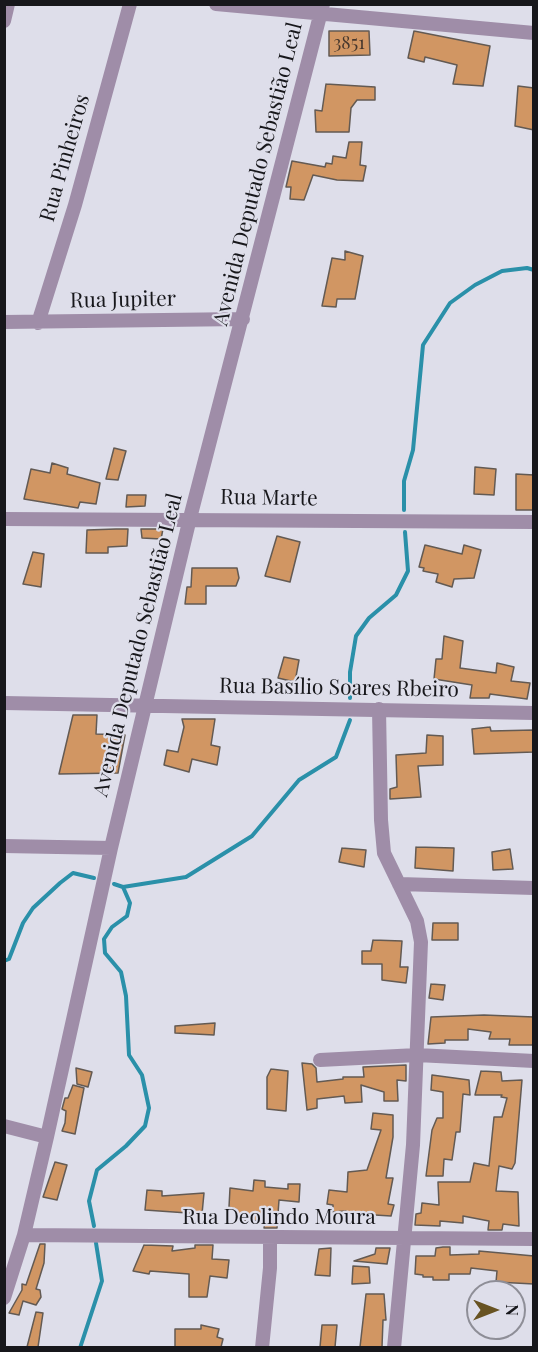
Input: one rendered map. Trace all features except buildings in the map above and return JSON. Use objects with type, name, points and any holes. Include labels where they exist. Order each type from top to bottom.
[{"type":"street","points":[[4,21],[8,4]]},
{"type":"street","name":"Rua Pinheiros","points":[[38,323],[75,205],[130,4]]},
{"type":"street","points":[[216,4],[322,9],[534,33]]},
{"type":"street","name":"Avenida Deputado Sebastião Leal","points":[[4,1298],[24,1235],[111,848],[190,518],[322,9]]},
{"type":"street","name":"Rua Jupiter","points":[[4,322],[243,319]]},
{"type":"street","name":"Rua Marte","points":[[4,519],[190,518],[534,522]]},
{"type":"street","name":"Rua Basílio Soares Rbeiro","points":[[4,703],[534,713]]},
{"type":"street","points":[[380,709],[381,820],[384,853],[417,921],[421,942],[413,1145],[394,1347]]},
{"type":"street","points":[[4,846],[111,848]]},
{"type":"street","points":[[399,884],[534,888]]},
{"type":"street","points":[[320,1060],[417,1055],[534,1061]]},
{"type":"street","points":[[4,1126],[47,1137]]},
{"type":"street","name":"Rua Deolindo Moura","points":[[24,1235],[534,1239]]},
{"type":"street","points":[[262,1347],[270,1268],[270,1238]]},
{"type":"waterway","points":[[404,510],[404,481],[413,450],[423,345],[450,303],[475,285],[502,271],[527,268],[534,270]]},
{"type":"waterway","points":[[350,698],[350,672],[356,636],[369,618],[396,595],[408,571],[405,532]]},
{"type":"waterway","points":[[114,884],[123,887],[186,877],[252,836],[299,780],[336,757],[350,720]]},
{"type":"waterway","points":[[4,961],[9,959],[23,923],[33,908],[60,883],[73,873],[94,878]]},
{"type":"waterway","points":[[94,1226],[89,1201],[97,1170],[126,1146],[145,1126],[149,1108],[142,1075],[129,1055],[126,996],[121,972],[105,953],[104,939],[112,927],[127,916],[130,903],[123,887]]},
{"type":"waterway","points":[[80,1348],[102,1281],[96,1243]]}]
